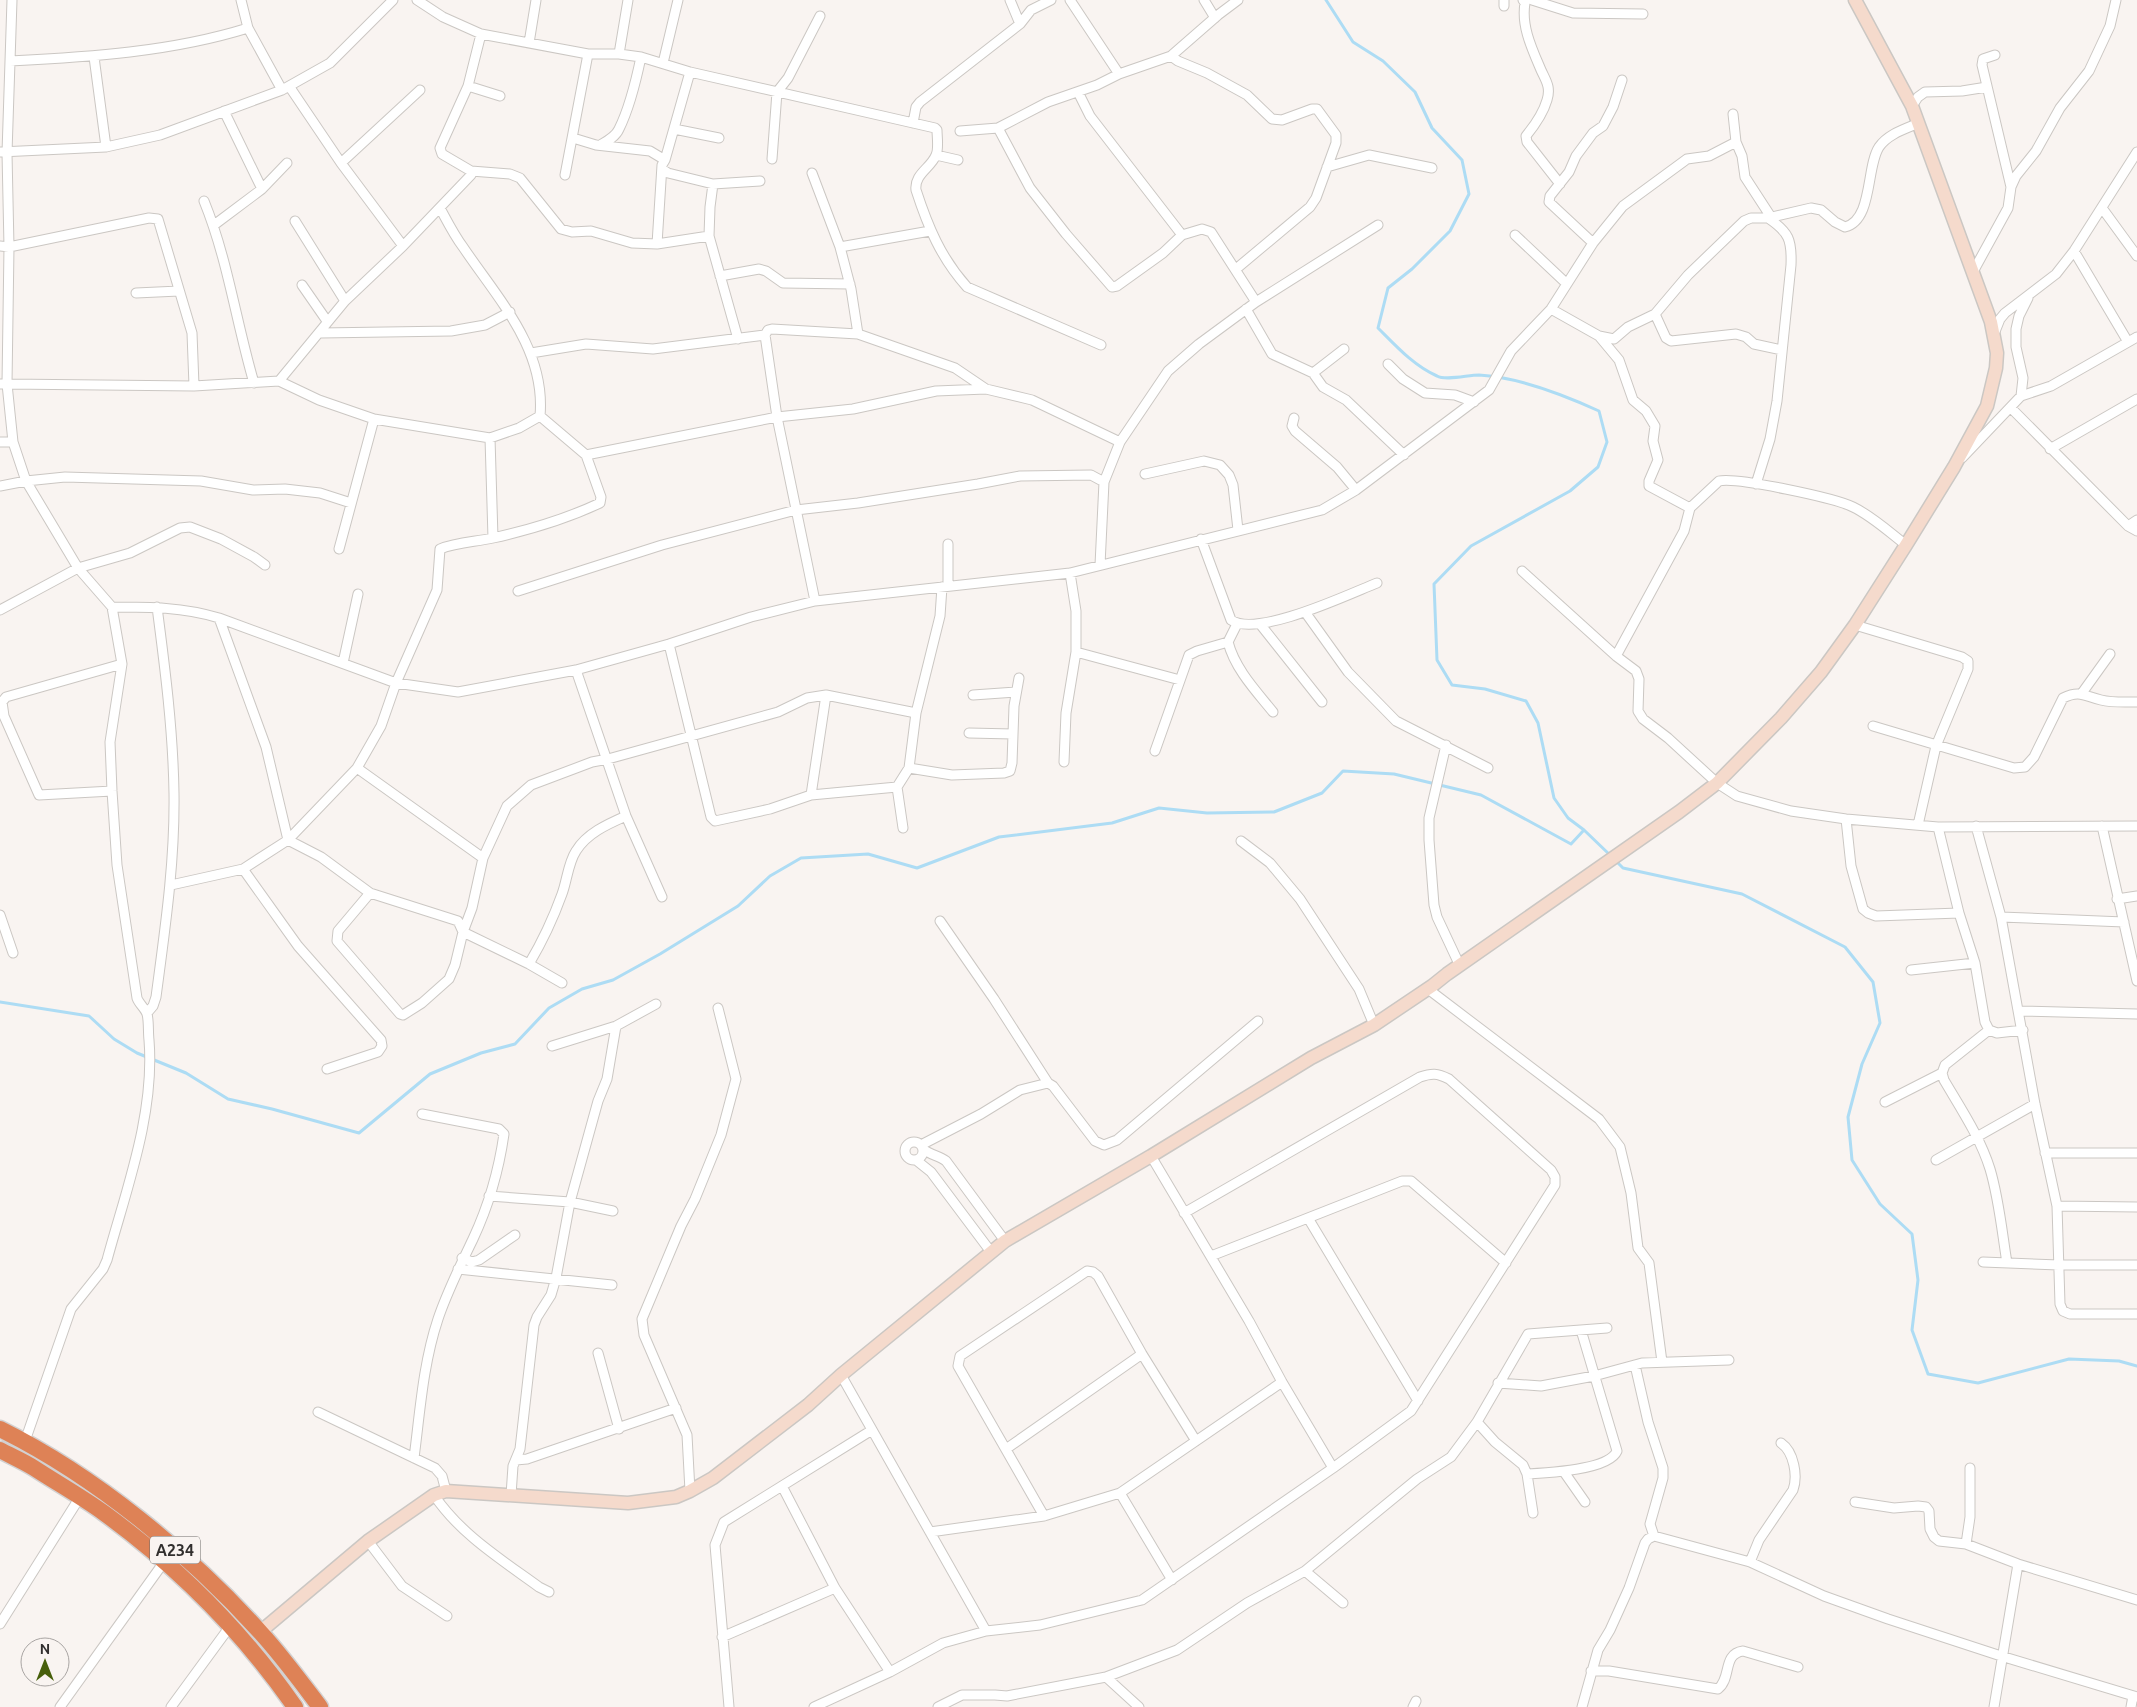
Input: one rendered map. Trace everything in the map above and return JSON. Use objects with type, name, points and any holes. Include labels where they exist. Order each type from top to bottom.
[{"type":"highway","name":"A234","points":[[0,1429],[25,1441],[101,1490],[132,1513],[194,1566],[260,1632],[320,1707]]},
{"type":"highway","name":"A234","points":[[0,1450],[34,1468],[103,1512],[164,1562],[195,1589],[252,1648],[296,1707]]},
{"type":"street","points":[[12,0],[4,153],[3,384],[14,442],[26,481],[78,568],[112,607],[122,664],[110,742],[117,865],[137,998],[140,1006],[147,1012],[150,1047],[149,1090],[144,1120],[107,1260],[103,1269],[71,1309],[25,1441]]},
{"type":"street","points":[[241,0],[248,28],[285,88],[404,246]]},
{"type":"street","points":[[4,153],[106,147],[160,135],[285,88],[330,64],[393,0]]},
{"type":"street","points":[[417,0],[443,17],[482,34],[588,54],[619,54],[641,57],[690,72],[937,130],[936,155],[915,184],[930,231],[952,271],[967,287],[1101,345]]},
{"type":"street","points":[[529,43],[536,0]]},
{"type":"street","points":[[619,54],[628,0]]},
{"type":"street","points":[[663,64],[678,0]]},
{"type":"street","points":[[1010,0],[1020,24]]},
{"type":"street","points":[[913,123],[916,107],[920,102],[1020,24],[1031,10],[1051,0]]},
{"type":"street","points":[[1070,0],[1119,74]]},
{"type":"street","points":[[1204,0],[1215,18]]},
{"type":"street","points":[[960,131],[998,128],[1048,102],[1171,56],[1238,0]]},
{"type":"street","points":[[1523,0],[1526,3],[1524,21],[1526,31],[1549,86],[1548,98],[1541,116],[1526,136],[1527,142],[1560,184]]},
{"type":"street","points":[[1532,0],[1573,13],[1643,14]]},
{"type":"street","points":[[260,1632],[368,1541],[440,1493],[511,1495],[628,1504],[676,1497],[720,1473],[808,1405],[840,1375],[1005,1241],[1151,1156],[1312,1058],[1374,1025],[1428,989],[1717,783],[1775,724],[1822,672],[1855,625],[1954,468],[1988,406],[1996,368],[1997,353],[1994,334],[1974,270],[1919,123],[1912,106],[1855,0]]},
{"type":"street","points":[[1974,270],[2008,208],[2011,187],[2016,176],[2036,150],[2060,108],[2089,71],[2110,26],[2116,0]]},
{"type":"street","points":[[772,159],[777,92],[788,78],[820,16]]},
{"type":"street","points":[[10,61],[94,57],[219,37],[248,28]]},
{"type":"street","points":[[482,34],[468,86],[440,151],[452,161],[469,168],[471,171],[510,174],[520,178],[561,229],[572,232],[591,231],[632,243],[657,244],[709,236]]},
{"type":"street","points":[[565,175],[588,54]]},
{"type":"street","points":[[1995,55],[1983,59],[1982,62],[2011,187]]},
{"type":"street","points":[[1171,56],[1247,95],[1272,119],[1282,120],[1317,109],[1336,135],[1336,143],[1310,207],[1236,269]]},
{"type":"street","points":[[94,57],[106,147]]},
{"type":"street","points":[[602,144],[614,136],[619,129],[635,84],[641,57]]},
{"type":"street","points":[[657,244],[664,164],[690,72]]},
{"type":"street","points":[[1593,243],[1549,202],[1550,196],[1569,172],[1576,156],[1593,133],[1603,126],[1613,107],[1622,80]]},
{"type":"street","points":[[468,86],[500,96]]},
{"type":"street","points":[[1912,106],[1918,97],[1925,92],[1962,92],[1987,87]]},
{"type":"street","points":[[341,162],[420,90]]},
{"type":"street","points":[[1078,92],[1090,116],[1182,235]]},
{"type":"street","points":[[224,111],[262,189]]},
{"type":"street","points":[[1733,114],[1736,142],[1742,156],[1745,177],[1769,218],[1779,225],[1788,236],[1792,250],[1787,316],[1777,401],[1770,439],[1756,484]]},
{"type":"street","points":[[1551,309],[1599,336],[1614,339],[1628,327],[1655,314],[1688,275],[1739,225],[1751,218],[1769,218],[1787,213],[1816,209],[1822,210],[1835,222],[1844,227],[1854,223],[1861,213],[1872,176],[1874,158],[1879,147],[1894,133],[1919,123]]},
{"type":"street","points":[[998,128],[1030,188],[1066,234],[1112,287],[1117,286],[1163,253],[1182,235],[1202,229],[1210,232],[1256,302]]},
{"type":"street","points":[[674,129],[719,138]]},
{"type":"street","points":[[614,136],[615,146]]},
{"type":"street","points":[[573,138],[596,145],[602,144],[650,151],[664,164],[668,173],[713,184],[760,181]]},
{"type":"street","points":[[112,607],[157,607],[194,610],[396,683],[458,692],[576,670],[669,644],[751,617],[815,601],[1070,573],[1322,510],[1356,490],[1489,390],[1511,351],[1551,309],[1593,243],[1623,206],[1687,159],[1709,156],[1736,142]]},
{"type":"street","points":[[1994,334],[2000,319],[2005,313],[2056,274],[2074,251],[2137,152]]},
{"type":"street","points":[[936,155],[958,160]]},
{"type":"street","points":[[1327,167],[1369,155],[1432,168]]},
{"type":"street","points":[[214,225],[262,189],[286,163]]},
{"type":"street","points":[[279,381],[321,333],[327,321],[345,301],[404,246],[471,175],[471,171]]},
{"type":"street","points":[[812,173],[840,247],[850,284],[858,334]]},
{"type":"street","points":[[713,184],[709,236],[738,339]]},
{"type":"street","points":[[204,200],[214,225],[254,383]]},
{"type":"street","points":[[440,208],[461,245],[510,312],[531,353],[542,397],[540,416]]},
{"type":"street","points":[[2102,208],[2137,256]]},
{"type":"street","points":[[1779,225],[1787,213]]},
{"type":"street","points":[[5,247],[149,218],[158,219],[192,333],[194,386]]},
{"type":"street","points":[[295,221],[345,301]]},
{"type":"street","points":[[1100,565],[1104,482],[1120,442],[1168,371],[1199,344],[1256,302],[1378,225]]},
{"type":"street","points":[[840,247],[930,231]]},
{"type":"street","points":[[1515,235],[1567,284]]},
{"type":"street","points":[[2074,251],[2128,342]]},
{"type":"street","points":[[720,276],[759,269],[766,271],[783,283],[850,284]]},
{"type":"street","points":[[302,285],[327,321]]},
{"type":"street","points":[[136,293],[179,291]]},
{"type":"street","points":[[2021,396],[2023,378],[2016,347],[2016,329],[2019,316],[2028,297]]},
{"type":"street","points":[[1246,309],[1272,354],[1313,373],[1323,387],[1346,400],[1404,455]]},
{"type":"street","points":[[321,333],[451,331],[485,325],[510,312]]},
{"type":"street","points":[[1655,314],[1666,338],[1671,341],[1736,334],[1746,337],[1754,344],[1782,350]]},
{"type":"street","points":[[531,353],[586,344],[653,349],[765,335],[772,328],[858,334],[955,368],[986,389]]},
{"type":"street","points":[[765,335],[777,417],[815,601]]},
{"type":"street","points":[[1599,336],[1619,360],[1633,400],[1646,411],[1655,426],[1653,441],[1658,460],[1648,481],[1650,486],[1690,508]]},
{"type":"street","points":[[1954,468],[2021,396],[2051,386],[2137,338]]},
{"type":"street","points":[[1313,373],[1344,349]]},
{"type":"street","points":[[1388,364],[1403,380],[1425,392],[1454,395],[1474,402]]},
{"type":"street","points":[[3,384],[194,386],[279,381],[319,400],[374,419],[490,438],[519,428],[540,416]]},
{"type":"street","points":[[586,456],[777,417],[853,409],[936,391],[986,389],[1032,400],[1120,442]]},
{"type":"street","points":[[2050,449],[2137,399]]},
{"type":"street","points":[[2010,408],[2128,526],[2137,531]]},
{"type":"street","points":[[171,886],[243,869],[288,840],[357,768],[381,726],[396,683],[437,590],[440,549],[451,544],[493,538],[570,516],[600,503],[601,497],[586,456],[540,416]]},
{"type":"street","points":[[1294,418],[1292,426],[1295,431],[1337,467],[1356,490]]},
{"type":"street","points":[[339,549],[374,419]]},
{"type":"street","points":[[490,438],[493,538]]},
{"type":"street","points":[[0,442],[14,442]]},
{"type":"street","points":[[1145,474],[1204,461],[1220,465],[1233,485],[1238,530]]},
{"type":"street","points":[[518,591],[662,544],[796,510],[858,503],[1020,476],[1091,475],[1104,482]]},
{"type":"street","points":[[0,486],[65,477],[201,480],[253,490],[285,489],[320,493],[351,503]]},
{"type":"street","points":[[1616,656],[1684,531],[1690,508],[1719,481],[1756,484],[1844,503],[1865,514],[1906,544]]},
{"type":"street","points":[[2128,526],[2137,520]]},
{"type":"street","points":[[0,610],[78,568],[130,553],[180,528],[190,527],[221,539],[265,565]]},
{"type":"street","points":[[1201,539],[1231,620],[1237,624],[1260,624],[1305,612],[1377,582]]},
{"type":"street","points":[[903,828],[897,787],[909,768],[916,713],[940,616],[945,587],[948,544]]},
{"type":"street","points":[[1522,571],[1616,656],[1636,671],[1639,679],[1638,711],[1643,719],[1668,738],[1717,783],[1737,796],[1792,811],[1846,819],[1938,827],[2137,826]]},
{"type":"street","points":[[1064,762],[1066,713],[1076,652],[1076,611],[1070,573]]},
{"type":"street","points":[[343,663],[358,594]]},
{"type":"street","points":[[147,1012],[153,1006],[156,997],[171,886],[174,792],[168,696],[157,607]]},
{"type":"street","points":[[1305,612],[1348,672],[1396,721],[1488,768]]},
{"type":"street","points":[[219,618],[266,748],[288,840],[321,857],[370,893],[458,921],[463,932],[562,983]]},
{"type":"street","points":[[1155,751],[1189,655],[1228,642],[1237,624]]},
{"type":"street","points":[[1260,624],[1322,702]]},
{"type":"street","points":[[1855,625],[1962,656],[1968,662],[1968,669],[1936,746],[1918,825]]},
{"type":"street","points":[[1228,642],[1244,676],[1273,712]]},
{"type":"street","points":[[669,644],[711,817],[715,821],[770,809],[811,795],[897,787]]},
{"type":"street","points":[[1076,652],[1180,680]]},
{"type":"street","points":[[2082,693],[2110,654]]},
{"type":"street","points":[[112,791],[39,794],[4,716],[2,702],[6,696],[122,664]]},
{"type":"street","points":[[576,670],[626,816],[662,897]]},
{"type":"street","points":[[909,768],[952,775],[1004,774],[1010,772],[1014,706],[1019,678]]},
{"type":"street","points":[[973,695],[1016,692]]},
{"type":"street","points":[[1873,726],[2014,768],[2025,767],[2034,757],[2063,698],[2072,694],[2082,693],[2101,700],[2120,703],[2137,702]]},
{"type":"street","points":[[370,893],[338,931],[337,941],[400,1014],[403,1015],[422,1003],[449,979],[456,965],[463,932],[472,908],[483,858],[507,806],[531,785],[592,762],[608,760],[778,712],[807,698],[826,696],[916,713]]},
{"type":"street","points":[[811,795],[826,696]]},
{"type":"street","points":[[969,733],[1013,734]]},
{"type":"street","points":[[1446,745],[1429,818],[1429,840],[1434,905],[1441,928],[1460,966]]},
{"type":"street","points":[[357,768],[483,858]]},
{"type":"street","points":[[528,964],[541,943],[562,895],[576,851],[586,839],[603,827],[626,816]]},
{"type":"street","points":[[1846,819],[1851,866],[1862,908],[1868,913],[1876,916],[1959,912]]},
{"type":"street","points":[[1976,826],[2001,917],[2020,1011],[2035,1104],[2057,1206],[2060,1304],[2063,1311],[2070,1314],[2137,1314]]},
{"type":"street","points":[[2102,826],[2137,981]]},
{"type":"street","points":[[1938,827],[1959,912],[1975,963],[1988,1030]]},
{"type":"street","points":[[1241,841],[1270,863],[1300,900],[1359,989],[1374,1025]]},
{"type":"street","points":[[243,869],[298,946],[381,1040],[382,1046],[378,1052],[327,1069]]},
{"type":"street","points":[[2117,898],[2137,896]]},
{"type":"street","points":[[0,914],[14,953]]},
{"type":"street","points":[[2001,917],[2124,922]]},
{"type":"street","points":[[940,921],[994,999],[1048,1083],[1053,1086],[1095,1141],[1104,1145],[1117,1140],[1258,1021]]},
{"type":"street","points":[[1911,970],[1975,963]]},
{"type":"street","points":[[1428,989],[1591,1113],[1620,1147],[1631,1193],[1638,1248],[1648,1263],[1662,1362]]},
{"type":"street","points":[[552,1046],[616,1026],[656,1004]]},
{"type":"street","points":[[690,1490],[687,1435],[644,1335],[642,1319],[721,1135],[736,1079],[718,1008]]},
{"type":"street","points":[[2020,1011],[2137,1014]]},
{"type":"street","points":[[511,1495],[513,1466],[520,1449],[534,1325],[551,1295],[556,1278],[570,1202],[598,1101],[607,1079],[616,1026]]},
{"type":"street","points":[[1988,1030],[1997,1033],[2023,1030]]},
{"type":"street","points":[[1988,1030],[1945,1065],[1942,1073],[1944,1080],[1977,1137],[1990,1168],[2007,1263]]},
{"type":"street","points":[[814,1707],[890,1672],[943,1643],[986,1632],[1040,1625],[1142,1600],[1333,1468],[1411,1411],[1555,1185],[1555,1177],[1551,1170],[1456,1086],[1438,1073],[1430,1073],[1184,1212]]},
{"type":"street","points":[[1885,1102],[1942,1073]]},
{"type":"street","points":[[922,1147],[1020,1090],[1048,1083]]},
{"type":"street","points":[[1936,1160],[2035,1104]]},
{"type":"street","points":[[414,1458],[428,1359],[438,1320],[462,1258],[473,1239],[489,1196],[504,1134],[499,1129],[422,1114]]},
{"type":"street","points":[[990,1252],[931,1172],[916,1160],[907,1157],[905,1148],[912,1142],[932,1155],[946,1161],[1005,1241]]},
{"type":"street","points":[[916,1160],[923,1154],[922,1147]]},
{"type":"street","points":[[2045,1153],[2137,1153]]},
{"type":"street","points":[[1151,1156],[1333,1468]]},
{"type":"street","points":[[1211,1256],[1402,1181],[1411,1181],[1506,1262]]},
{"type":"street","points":[[489,1196],[570,1202],[613,1211]]},
{"type":"street","points":[[2057,1206],[2137,1207]]},
{"type":"street","points":[[1308,1218],[1418,1401]]},
{"type":"street","points":[[462,1258],[472,1262],[479,1260],[515,1235]]},
{"type":"street","points":[[1982,1262],[2059,1266],[2137,1265]]},
{"type":"street","points":[[458,1269],[612,1285]]},
{"type":"street","points":[[1044,1516],[958,1366],[960,1356],[1087,1271],[1093,1272],[1098,1276],[1142,1354],[1196,1441]]},
{"type":"street","points":[[938,1707],[962,1695],[995,1694],[1007,1696],[1106,1677],[1177,1650],[1247,1603],[1305,1571],[1417,1479],[1451,1457],[1477,1422],[1528,1334],[1607,1328]]},
{"type":"street","points":[[1527,1474],[1564,1472],[1611,1460],[1617,1451],[1581,1330]]},
{"type":"street","points":[[598,1353],[619,1429]]},
{"type":"street","points":[[1006,1449],[1142,1354]]},
{"type":"street","points":[[1498,1383],[1541,1386],[1594,1376],[1635,1365],[1662,1362],[1729,1360]]},
{"type":"street","points":[[1635,1365],[1648,1422],[1663,1468],[1663,1478],[1650,1524],[1654,1536]]},
{"type":"street","points":[[840,1375],[986,1632]]},
{"type":"street","points":[[930,1532],[1044,1516],[1120,1493],[1282,1382]]},
{"type":"street","points":[[516,1460],[527,1459],[676,1408]]},
{"type":"street","points":[[318,1412],[435,1468],[442,1476],[440,1493],[446,1513],[481,1544],[539,1587],[550,1592]]},
{"type":"street","points":[[1477,1422],[1495,1442],[1524,1465],[1533,1513]]},
{"type":"street","points":[[729,1707],[715,1545],[724,1522],[872,1430]]},
{"type":"street","points":[[1750,1562],[1759,1540],[1790,1495],[1796,1482],[1789,1450],[1781,1443]]},
{"type":"street","points":[[1966,1544],[1970,1516],[1970,1468]]},
{"type":"street","points":[[1564,1472],[1585,1502]]},
{"type":"street","points":[[782,1486],[835,1588],[890,1672]]},
{"type":"street","points":[[1120,1493],[1172,1580]]},
{"type":"street","points":[[0,1624],[80,1497]]},
{"type":"street","points":[[1855,1502],[1894,1508],[1918,1506],[1926,1508],[1929,1511],[1930,1529],[1934,1537],[1939,1541],[1966,1544],[2018,1564],[2137,1600]]},
{"type":"street","points":[[1582,1707],[1598,1650],[1629,1588],[1645,1543],[1654,1536],[1750,1562],[1824,1596],[2001,1656],[2135,1696],[2131,1707]]},
{"type":"street","points":[[368,1541],[402,1586],[447,1616]]},
{"type":"street","points":[[60,1707],[164,1562]]},
{"type":"street","points":[[1994,1707],[1999,1685],[2001,1656],[2018,1564]]},
{"type":"street","points":[[1305,1571],[1343,1603]]},
{"type":"street","points":[[722,1637],[835,1588]]},
{"type":"street","points":[[172,1707],[231,1625]]},
{"type":"street","points":[[1591,1671],[1609,1670],[1718,1689],[1722,1686],[1732,1655],[1736,1652],[1743,1651],[1798,1667]]},
{"type":"street","points":[[1106,1677],[1139,1707]]},
{"type":"waterway","points":[[1326,0],[1353,42],[1383,61],[1415,92],[1432,128],[1462,160],[1469,194],[1450,231],[1412,269],[1388,288],[1378,328],[1413,361],[1437,376],[1451,378],[1479,375],[1509,379],[1556,393],[1599,411],[1607,442],[1598,467],[1570,491],[1471,546],[1434,584],[1437,660],[1452,685],[1485,689],[1526,701],[1538,723],[1554,798],[1568,818],[1584,830],[1610,855]]},
{"type":"waterway","points":[[0,1002],[89,1016],[114,1039],[137,1053],[186,1073],[228,1099],[359,1133],[430,1074],[481,1053],[515,1044],[549,1008],[582,989],[613,980],[660,954],[738,906],[770,876],[801,858],[868,854],[917,868],[999,837],[1112,823],[1159,808],[1207,813],[1274,812],[1322,793],[1343,771],[1394,774],[1481,795],[1571,844],[1584,830]]},
{"type":"waterway","points":[[1616,861],[1623,868],[1742,894],[1845,947],[1873,982],[1880,1023],[1862,1064],[1848,1117],[1852,1160],[1880,1204],[1912,1234],[1918,1280],[1912,1330],[1928,1374],[1978,1383],[2069,1359],[2119,1361],[2137,1366]]}]
